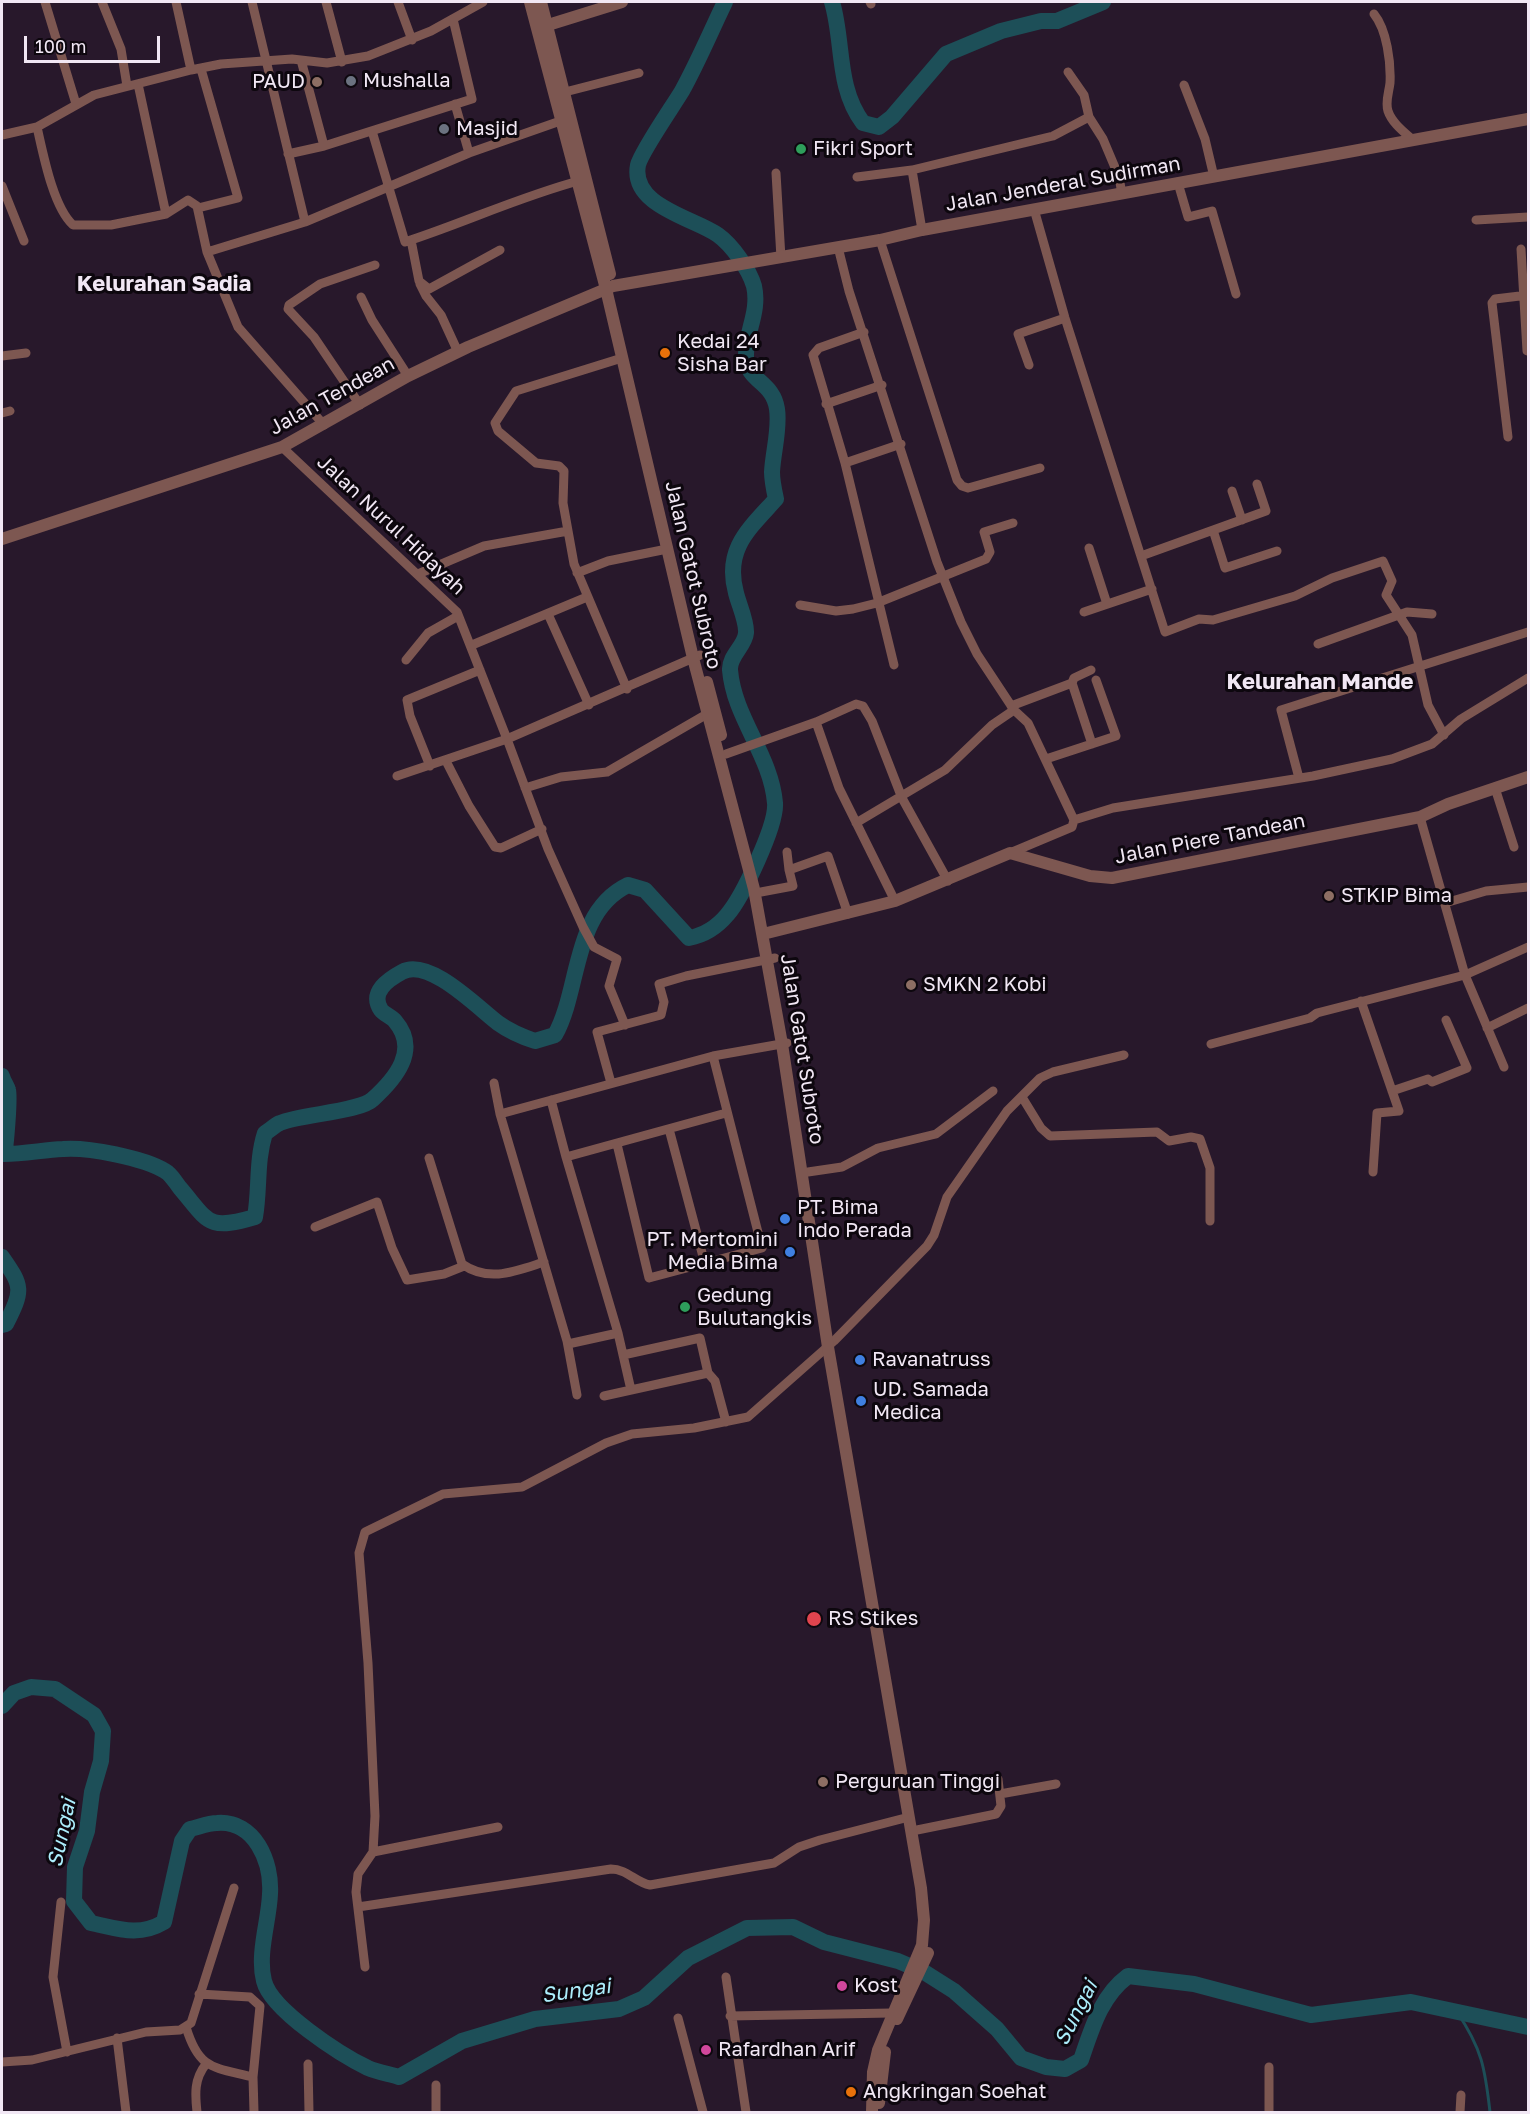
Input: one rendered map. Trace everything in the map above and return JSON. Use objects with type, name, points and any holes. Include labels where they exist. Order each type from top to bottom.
[{"type":"street","points":[[45,2],[76,104]]},
{"type":"street","points":[[102,2],[121,49],[127,86]]},
{"type":"street","points":[[176,2],[238,198],[198,208]]},
{"type":"street","points":[[252,2],[305,222]]},
{"type":"street","points":[[326,2],[342,62]]},
{"type":"street","points":[[398,2],[412,40]]},
{"type":"street","points":[[2,135],[36,127],[94,95],[221,64],[301,60],[342,62],[368,56],[412,40],[483,2]]},
{"type":"street","name":"Jalan Gatot Subroto","points":[[530,2],[566,119],[609,288],[696,657],[707,714],[752,865]]},
{"type":"street","name":"Jalan Gatot Subroto","points":[[541,2],[564,92],[566,119]]},
{"type":"street","points":[[548,25],[622,2]]},
{"type":"street","points":[[1374,14],[1381,24],[1385,41],[1390,77],[1388,113],[1413,141]]},
{"type":"street","points":[[288,153],[324,146],[470,101],[474,96],[453,19]]},
{"type":"street","points":[[301,60],[324,146]]},
{"type":"street","points":[[1068,72],[1084,95],[1089,117],[1103,140],[1119,177],[1122,194]]},
{"type":"street","points":[[564,92],[639,73]]},
{"type":"street","points":[[138,84],[166,214]]},
{"type":"street","points":[[1184,85],[1194,105],[1214,177]]},
{"type":"street","points":[[455,104],[469,153]]},
{"type":"street","points":[[857,177],[912,170],[1053,136],[1089,117]]},
{"type":"street","points":[[207,252],[305,222],[469,153],[566,119]]},
{"type":"street","name":"Jalan Jenderal Sudirman","points":[[609,288],[880,240],[1034,209],[1528,119]]},
{"type":"street","points":[[36,127],[50,178],[65,216],[73,225],[111,225],[166,214],[188,200],[198,208],[207,252],[237,327],[324,426]]},
{"type":"street","points":[[372,131],[405,242],[458,225],[534,194],[581,181]]},
{"type":"street","points":[[912,170],[922,230]]},
{"type":"street","points":[[776,173],[781,258]]},
{"type":"street","points":[[1178,183],[1188,217],[1212,212],[1236,294]]},
{"type":"street","points":[[2,186],[24,241]]},
{"type":"street","points":[[1034,209],[1065,318],[1165,632],[1199,619],[1213,620],[1295,596],[1332,578],[1382,561],[1392,581],[1386,595],[1412,635],[1428,705],[1444,735]]},
{"type":"street","points":[[1476,220],[1528,217]]},
{"type":"street","points":[[411,240],[419,281],[426,296],[441,315],[458,352]]},
{"type":"street","points":[[880,240],[957,480],[962,486],[968,488],[1040,468]]},
{"type":"street","points":[[767,933],[896,901],[1072,827],[1074,820],[1028,723],[1012,708],[977,654],[942,574],[882,385],[849,291],[838,247]]},
{"type":"street","points":[[1521,249],[1526,296],[1527,351]]},
{"type":"street","points":[[419,281],[426,288],[432,289],[500,250]]},
{"type":"street","points":[[360,405],[314,337],[288,309],[289,304],[320,284],[375,265]]},
{"type":"street","name":"Jalan Gatot Subroto","points":[[609,288],[622,358],[659,498],[667,549],[696,657],[730,753],[767,933],[831,1344],[909,1817],[924,1920],[923,1953]]},
{"type":"street","name":"Jalan Tendean","points":[[2,539],[282,447],[324,426],[408,376],[458,352],[609,288]]},
{"type":"street","points":[[1508,436],[1492,303],[1496,299],[1526,296]]},
{"type":"street","points":[[361,297],[372,320],[408,376]]},
{"type":"street","points":[[1029,365],[1018,334],[1065,318]]},
{"type":"street","points":[[864,332],[825,346],[813,353],[845,463],[877,603],[894,665]]},
{"type":"street","points":[[2,356],[26,353]]},
{"type":"street","points":[[622,358],[516,391],[495,421],[498,431],[536,463],[559,466],[564,471],[563,503],[577,573],[627,689]]},
{"type":"street","points":[[826,404],[882,385]]},
{"type":"street","points":[[845,463],[901,444]]},
{"type":"street","name":"Jalan Nurul Hidayah","points":[[282,447],[418,574],[458,616],[472,645],[525,788],[583,927],[594,947],[616,959],[609,986],[625,1025]]},
{"type":"street","points":[[1141,556],[1266,512],[1257,484]]},
{"type":"street","points":[[1232,491],[1242,520]]},
{"type":"street","points":[[800,605],[836,611],[877,603],[989,556],[984,532],[1012,523]]},
{"type":"street","points":[[1213,530],[1225,568],[1277,551]]},
{"type":"street","points":[[418,574],[484,546],[568,531]]},
{"type":"street","points":[[1089,548],[1107,604]]},
{"type":"street","points":[[577,573],[608,561],[667,549]]},
{"type":"street","points":[[1084,612],[1152,589]]},
{"type":"street","points":[[472,645],[587,597]]},
{"type":"street","points":[[1318,644],[1411,611],[1432,614]]},
{"type":"street","points":[[548,614],[589,705]]},
{"type":"street","points":[[406,660],[422,638],[458,616]]},
{"type":"street","points":[[1299,778],[1281,710],[1420,668],[1528,632]]},
{"type":"street","points":[[397,776],[507,739],[627,689],[696,657]]},
{"type":"street","points":[[430,766],[410,716],[407,700],[480,670]]},
{"type":"street","points":[[856,823],[903,798],[945,770],[1012,708],[1072,683],[1074,678],[1091,670]]},
{"type":"street","points":[[1074,820],[1113,808],[1299,778],[1392,759],[1419,750],[1444,735],[1483,704],[1528,678]]},
{"type":"street","points":[[1046,759],[1116,736],[1096,680]]},
{"type":"street","points":[[1072,683],[1092,744]]},
{"type":"street","points":[[730,753],[816,722],[856,704],[863,706],[872,721],[903,798],[948,881]]},
{"type":"street","points":[[525,788],[561,777],[607,772],[707,714]]},
{"type":"street","points":[[816,722],[829,766],[896,901]]},
{"type":"street","points":[[446,760],[469,806],[495,847],[501,848],[542,829]]},
{"type":"street","name":"Jalan Piere Tandean","points":[[1010,853],[1090,876],[1112,878],[1420,817],[1448,804],[1528,777]]},
{"type":"street","points":[[1494,788],[1514,847]]},
{"type":"street","points":[[1420,817],[1465,975],[1504,1068]]},
{"type":"street","points":[[758,890],[793,886],[787,852]]},
{"type":"street","points":[[789,870],[828,856],[848,914]]},
{"type":"street","points":[[1445,903],[1486,891],[1528,887]]},
{"type":"street","points":[[1211,1044],[1304,1020],[1317,1013],[1361,1001],[1465,975],[1528,947]]},
{"type":"street","points":[[611,1083],[597,1032],[661,1015],[664,1002],[658,987],[664,981],[771,959]]},
{"type":"street","points":[[1361,1001],[1399,1111],[1377,1113],[1373,1172]]},
{"type":"street","points":[[1487,1028],[1528,1008]]},
{"type":"street","points":[[1392,1091],[1428,1079],[1432,1082],[1467,1068],[1446,1020]]},
{"type":"street","points":[[500,1114],[713,1056],[784,1043]]},
{"type":"street","name":"Jalan Gatot Subroto","points":[[784,1043],[808,1172],[831,1344],[931,1916],[923,1953],[886,2047],[879,2112]]},
{"type":"street","points":[[365,1967],[358,1907],[358,1874],[373,1851],[375,1816],[368,1663],[359,1553],[365,1532],[443,1494],[522,1487],[606,1443],[632,1434],[748,1417],[831,1344],[927,1246],[934,1235],[947,1197],[1007,1111],[1046,1074],[1124,1055]]},
{"type":"street","points":[[618,1144],[649,1278],[762,1248],[713,1056]]},
{"type":"street","points":[[494,1083],[500,1114],[568,1344],[577,1395]]},
{"type":"street","points":[[808,1172],[842,1167],[878,1148],[936,1134],[993,1091]]},
{"type":"street","points":[[1022,1097],[1041,1128],[1050,1136],[1157,1132],[1169,1141],[1199,1139],[1204,1144],[1210,1168],[1210,1221]]},
{"type":"street","points":[[551,1100],[618,1333],[631,1390]]},
{"type":"street","points":[[566,1157],[726,1113]]},
{"type":"street","points":[[669,1129],[705,1264]]},
{"type":"street","points":[[429,1158],[444,1203],[458,1260],[464,1266],[492,1275],[508,1274],[544,1262]]},
{"type":"street","points":[[315,1227],[377,1202],[392,1248],[407,1280],[444,1274],[464,1266]]},
{"type":"street","points":[[568,1344],[618,1333]]},
{"type":"street","points":[[623,1355],[700,1338],[708,1372],[715,1381],[726,1422]]},
{"type":"street","points":[[604,1396],[708,1372]]},
{"type":"street","points":[[917,1830],[996,1814],[1001,1806],[998,1779]]},
{"type":"street","points":[[1000,1794],[1056,1784]]},
{"type":"street","points":[[358,1907],[611,1869],[625,1871],[643,1884],[650,1885],[774,1863],[799,1847],[909,1817]]},
{"type":"street","points":[[373,1851],[498,1827]]},
{"type":"street","points":[[2,2062],[32,2060],[117,2038],[146,2032],[180,2030],[186,2027],[190,2023],[234,1888]]},
{"type":"street","points":[[61,1902],[53,1977],[67,2052]]},
{"type":"street","points":[[726,1977],[746,2112]]},
{"type":"street","name":"Jalan Gatot Subroto","points":[[872,2112],[873,2072],[878,2050],[891,2013],[908,1989]]},
{"type":"street","points":[[199,1994],[250,1997],[260,2006],[253,2077],[254,2112]]},
{"type":"street","points":[[730,2016],[812,2012],[891,2013]]},
{"type":"street","points":[[678,2018],[703,2112]]},
{"type":"street","points":[[186,2027],[195,2050],[206,2064],[253,2077]]},
{"type":"street","points":[[117,2038],[126,2112]]},
{"type":"street","points":[[197,2112],[195,2092],[200,2072],[206,2064]]},
{"type":"street","points":[[308,2064],[309,2112]]},
{"type":"street","points":[[1269,2067],[1269,2112]]},
{"type":"street","points":[[436,2085],[436,2112]]},
{"type":"street","points":[[1460,2112],[1461,2095]]},
{"type":"waterway","points":[[2,1076],[8,1094],[4,1154],[74,1149],[130,1158],[167,1172],[197,1209],[210,1220],[218,1223],[239,1221],[255,1217],[260,1154],[265,1133],[289,1120],[343,1110],[366,1103],[373,1099],[396,1073],[402,1063],[405,1043],[402,1032],[395,1021],[381,1010],[378,1003],[377,997],[386,982],[402,972],[413,969],[426,972],[453,986],[502,1026],[535,1041],[555,1035],[570,996],[587,932],[597,913],[610,897],[628,885],[645,890],[689,938],[715,927],[733,906],[765,844],[775,803],[767,769],[738,704],[730,665],[746,633],[733,578],[733,564],[736,552],[748,530],[776,499],[772,472],[777,432],[777,409],[771,393],[747,365],[746,348],[754,314],[755,296],[754,286],[744,265],[718,235],[653,201],[644,191],[638,179],[640,159],[688,80],[725,2]]},
{"type":"waterway","points":[[832,2],[848,95],[863,123],[879,127],[892,117],[946,54],[1001,31],[1041,21],[1057,21],[1103,2]]},
{"type":"waterway","name":"Sungai","points":[[2,1257],[14,1275],[18,1289],[12,1313],[6,1324],[2,1325]]},
{"type":"waterway","name":"Sungai","points":[[2,1706],[14,1693],[31,1687],[55,1689],[94,1715],[103,1731],[101,1761],[92,1792],[87,1831],[75,1867],[74,1901],[91,1923],[137,1930],[155,1927],[164,1922],[182,1841],[190,1829],[217,1823],[242,1828],[258,1845],[268,1869],[270,1894],[262,1971],[269,1993],[293,2018],[341,2053],[368,2068],[399,2077],[462,2041],[535,2019],[619,2009],[644,1998],[688,1958],[747,1928],[793,1927],[824,1942],[898,1961],[924,1972],[954,1991],[997,2029],[1021,2058],[1046,2067],[1065,2069],[1081,2060],[1104,2003],[1128,1976],[1194,1984],[1311,2015],[1411,2002],[1528,2027]]},
{"type":"waterway","points":[[1457,2012],[1472,2037],[1481,2059],[1490,2112]]},
{"type":"place","name":"Mushalla","points":[[351,81]]},
{"type":"place","name":"PAUD","points":[[317,82]]},
{"type":"place","name":"Masjid","points":[[444,129]]},
{"type":"place","name":"Fikri Sport","points":[[801,149]]},
{"type":"place","name":"Kedai 24 Sisha Bar","points":[[665,353]]},
{"type":"place","name":"STKIP Bima","points":[[1329,896]]},
{"type":"place","name":"SMKN 2 Kobi","points":[[911,985]]},
{"type":"place","name":"PT. Bima Indo Perada","points":[[785,1219]]},
{"type":"place","name":"PT. Mertomini Media Bima","points":[[790,1252]]},
{"type":"place","name":"Gedung Bulutangkis","points":[[685,1307]]},
{"type":"place","name":"Ravanatruss","points":[[860,1360]]},
{"type":"place","name":"UD. Samada Medica","points":[[861,1401]]},
{"type":"place","name":"RS Stikes","points":[[814,1619]]},
{"type":"place","name":"Perguruan Tinggi","points":[[823,1782]]},
{"type":"place","name":"Kost","points":[[842,1986]]},
{"type":"place","name":"Rafardhan Arif","points":[[706,2050]]},
{"type":"place","name":"Angkringan Soehat","points":[[851,2092]]},
{"type":"district","name":"Kelurahan Sadia","points":[[164,284]]},
{"type":"district","name":"Kelurahan Mande","points":[[1320,682]]}]
